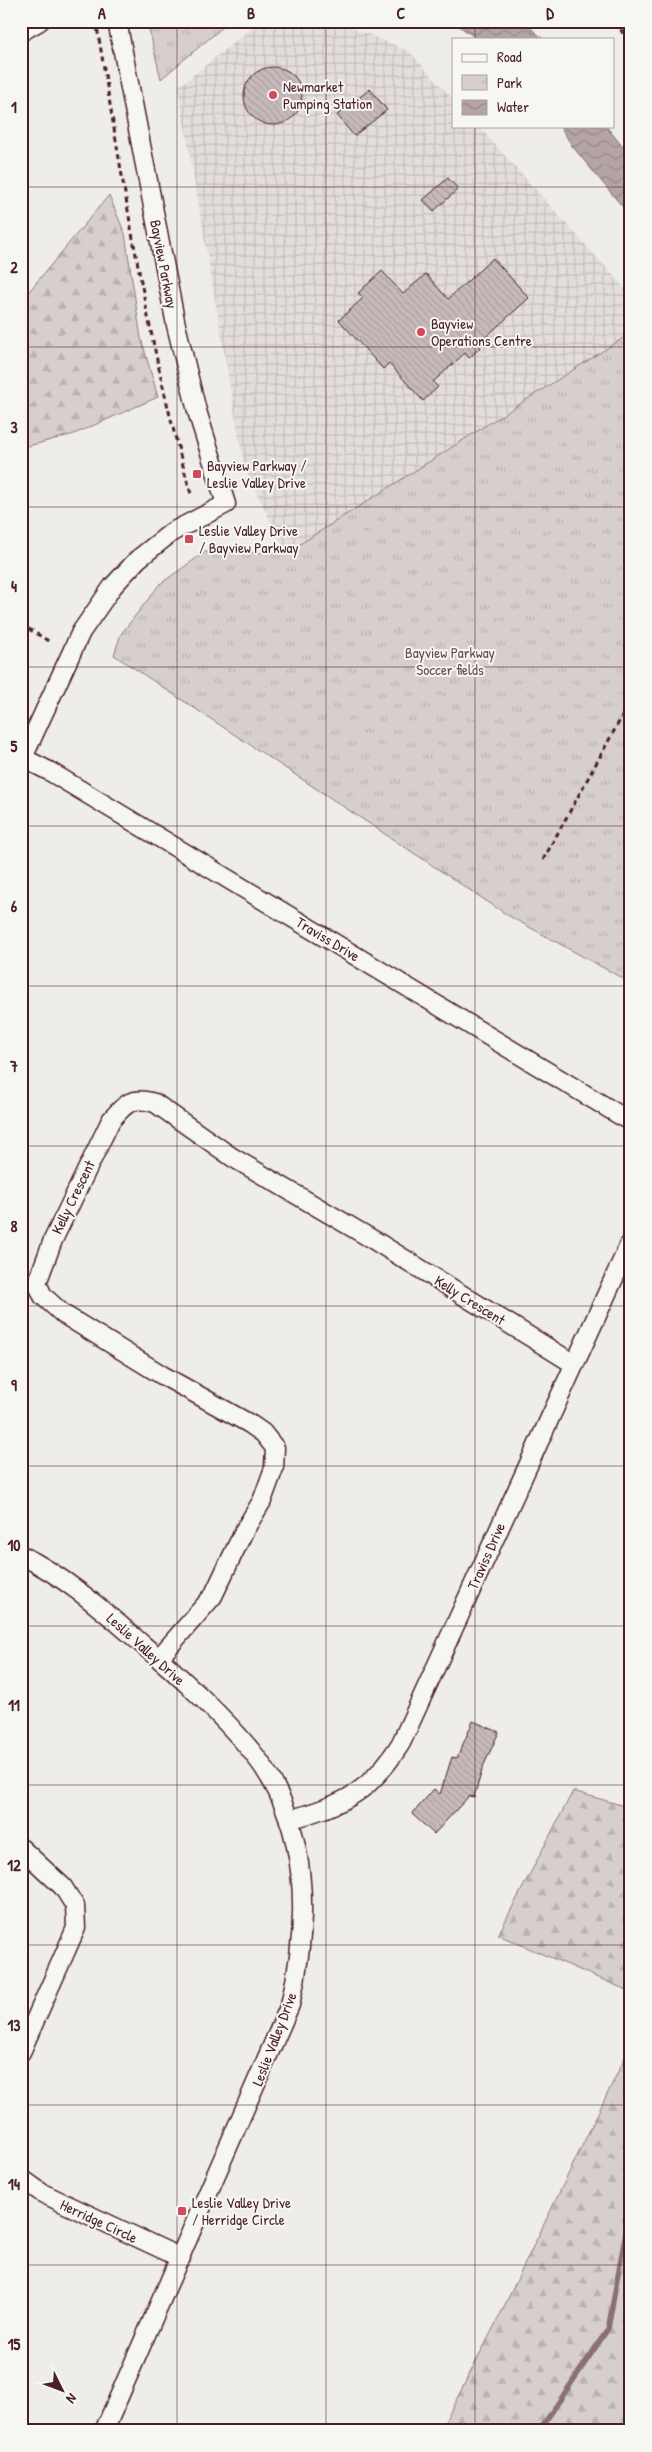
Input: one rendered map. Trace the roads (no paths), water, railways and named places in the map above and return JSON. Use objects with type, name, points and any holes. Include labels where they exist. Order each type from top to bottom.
[{"type":"street","points":[[21,32],[40,21]]},
{"type":"street","name":"Bayview Parkway","points":[[22,760],[81,632],[113,586],[138,559],[172,532],[226,504],[197,411],[176,326],[117,21]]},
{"type":"street","name":"Traviss Drive","points":[[22,760],[49,771],[631,1122]]},
{"type":"street","name":"Kelly Crescent","points":[[158,1658],[212,1596],[244,1531],[262,1501],[274,1468],[275,1448],[263,1433],[250,1424],[162,1375],[63,1314],[43,1296],[37,1283],[53,1240],[107,1127],[123,1106],[132,1100],[144,1100],[155,1103],[232,1157],[377,1242],[574,1364]]},
{"type":"street","name":"Traviss Drive","points":[[289,1820],[338,1803],[369,1785],[386,1766],[401,1743],[631,1242]]},
{"type":"street","name":"Leslie Valley Drive","points":[[21,1555],[76,1587],[158,1658],[253,1754],[269,1779],[289,1820],[300,1870],[304,1909],[301,1943],[290,2005],[104,2431]]},
{"type":"street","points":[[21,1848],[63,1887],[75,1906],[76,1928],[21,2052]]},
{"type":"street","name":"Herridge Circle","points":[[21,2178],[42,2194],[181,2258]]},
{"type":"water","points":[[470,21],[488,28],[485,21],[523,21],[542,38],[476,38],[455,23]]},
{"type":"water","points":[[561,128],[608,128],[631,157],[631,217],[572,146]]},
{"type":"waterway","points":[[539,2431],[608,2329],[631,2203]]},
{"type":"place","name":"Newmarket Pumping Station","points":[[273,95]]},
{"type":"place","name":"Bayview Operations Centre","points":[[421,332]]},
{"type":"place","name":"Bayview Parkway / Leslie Valley Drive","points":[[197,474]]},
{"type":"place","name":"Leslie Valley Drive / Bayview Parkway","points":[[189,539]]},
{"type":"place","name":"Leslie Valley Drive / Herridge Circle","points":[[182,2211]]},
{"type":"park label","name":"Bayview Parkway Soccer fields","points":[[450,660]]}]
